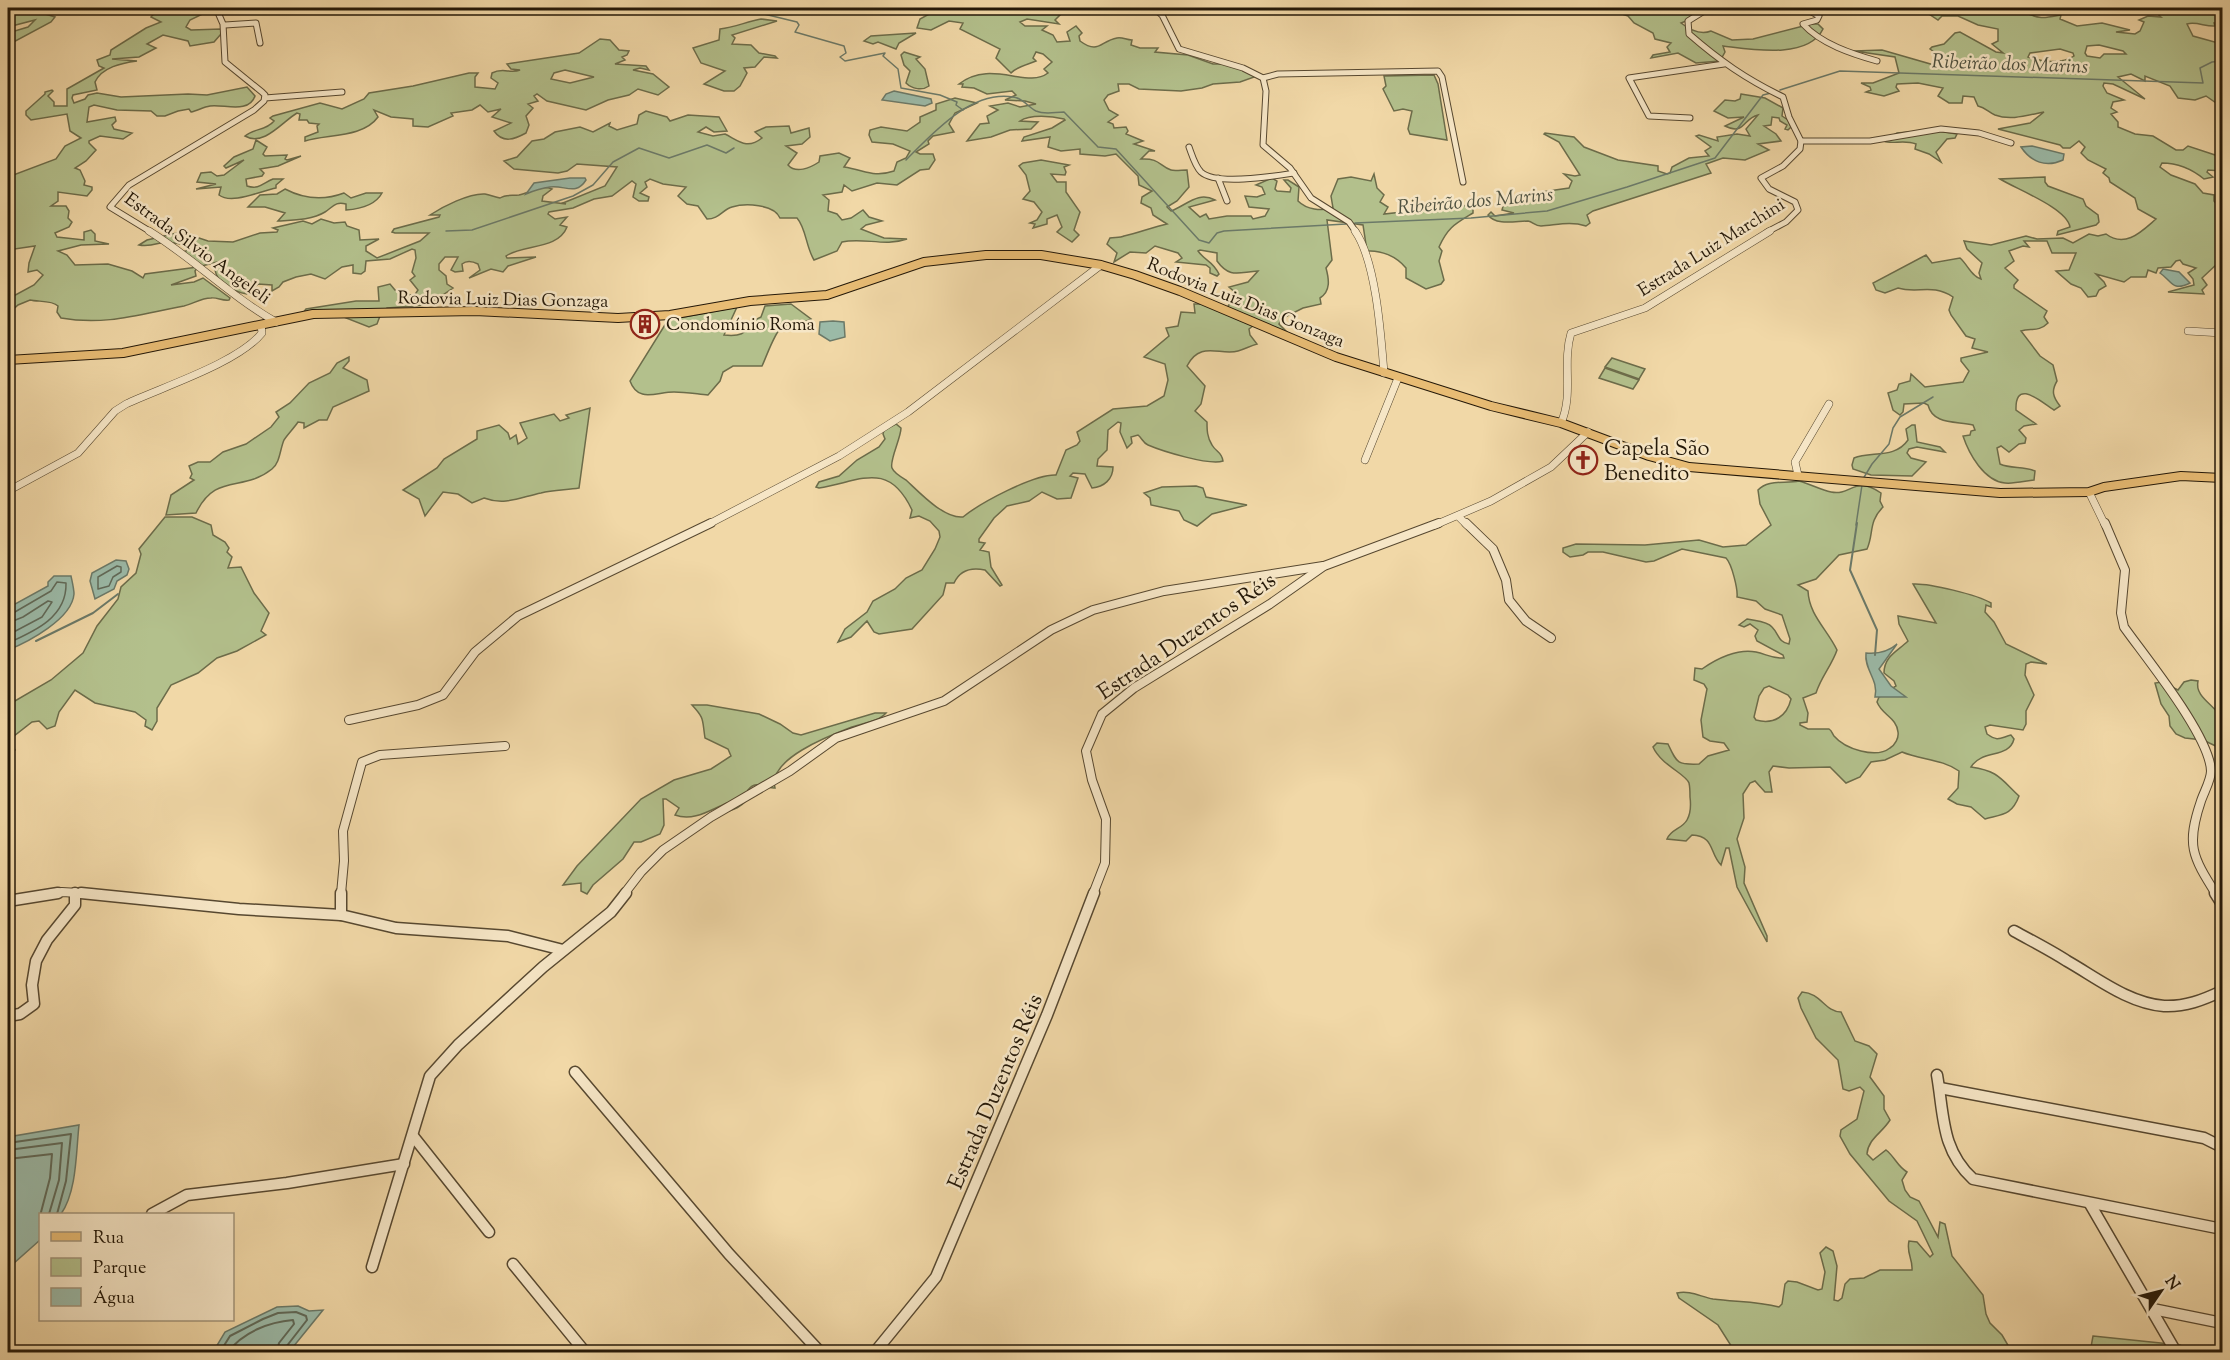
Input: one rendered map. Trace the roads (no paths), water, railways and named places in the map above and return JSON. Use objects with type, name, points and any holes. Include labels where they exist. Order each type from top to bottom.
[{"type":"main road","name":"Rodovia Luiz Dias Gonzaga","points":[[8,360],[123,353],[313,314],[475,311],[644,317],[750,301],[826,295],[924,262],[986,255],[1041,255],[1101,265],[1180,291],[1289,338],[1384,374],[1491,406],[1562,423],[1649,456],[1689,467],[2000,493],[2089,492],[2127,483],[2181,476],[2223,478]]},
{"type":"street","points":[[216,8],[225,25],[225,62],[262,92],[265,98],[342,92]]},
{"type":"street","points":[[1154,8],[1162,15],[1179,49],[1195,56],[1241,65],[1263,78],[1278,74],[1438,71],[1442,77],[1463,182]]},
{"type":"street","points":[[1709,8],[1688,21],[1689,34],[1724,64],[1748,80],[1783,97],[1789,117],[1801,141],[1870,141],[1941,129],[1979,133],[2011,143]]},
{"type":"street","points":[[1804,8],[1819,16],[1815,21],[1803,24],[1807,30],[1877,61]]},
{"type":"street","points":[[225,25],[256,23],[260,43]]},
{"type":"street","points":[[1690,118],[1649,116],[1629,78],[1724,64]]},
{"type":"street","points":[[1263,78],[1266,91],[1263,145],[1294,173],[1311,198],[1338,214],[1357,230],[1370,271],[1381,336],[1384,374]]},
{"type":"street","name":"Estrada Silvio Angeleli","points":[[265,98],[254,110],[129,185],[110,207],[178,249],[245,304],[276,322]]},
{"type":"street","name":"Estrada Luiz Marchini","points":[[1562,423],[1568,404],[1566,356],[1571,333],[1644,308],[1725,260],[1751,241],[1786,222],[1798,210],[1798,206],[1769,189],[1761,178],[1783,166],[1792,158],[1800,149],[1801,141]]},
{"type":"street","points":[[1189,147],[1201,172],[1218,178],[1294,173]]},
{"type":"street","points":[[1218,178],[1227,201]]},
{"type":"street","points":[[349,720],[418,705],[443,695],[475,652],[518,616],[743,508],[839,456],[916,406],[1101,265]]},
{"type":"street","points":[[8,491],[78,453],[116,411],[126,404],[201,370],[248,345],[259,336],[262,331],[261,325]]},
{"type":"street","points":[[2188,331],[2223,333]]},
{"type":"street","points":[[1365,460],[1398,378]]},
{"type":"street","points":[[1798,476],[1795,462],[1829,404]]},
{"type":"street","name":"Estrada Duzentos Réis","points":[[876,1353],[936,1277],[1047,1015],[1105,863],[1106,819],[1092,780],[1086,751],[1102,714],[1134,688],[1270,604],[1324,566],[1458,516],[1551,467],[1588,432]]},
{"type":"street","points":[[2089,492],[2117,548],[2125,570],[2121,612],[2124,627],[2198,732],[2208,758],[2211,772],[2196,816],[2191,843],[2202,872],[2223,904]]},
{"type":"street","points":[[1458,516],[1493,549],[1506,580],[1509,600],[1526,621],[1551,638]]},
{"type":"street","points":[[372,1267],[430,1076],[458,1045],[563,950],[611,912],[640,873],[663,850],[711,817],[790,771],[836,738],[944,702],[1041,636],[1094,610],[1164,591],[1324,566]]},
{"type":"street","points":[[341,915],[340,893],[345,861],[343,831],[362,762],[380,755],[505,746]]},
{"type":"street","points":[[8,901],[75,892],[239,909],[341,915],[356,921],[411,928],[486,933],[543,942],[563,950]]},
{"type":"street","points":[[8,1016],[20,1014],[34,1004],[32,985],[36,961],[47,940],[75,905],[75,892]]},
{"type":"street","points":[[2014,931],[2108,987],[2147,1004],[2168,1006],[2198,1002],[2223,991]]},
{"type":"street","points":[[574,1072],[729,1254],[797,1325],[820,1353]]},
{"type":"street","points":[[1937,1075],[1948,1143],[1953,1159],[1964,1173],[1973,1179],[2223,1229]]},
{"type":"street","points":[[1940,1088],[2204,1138],[2223,1147]]},
{"type":"street","points":[[413,1136],[489,1232]]},
{"type":"street","points":[[156,1213],[187,1195],[298,1181],[404,1164]]},
{"type":"street","points":[[2090,1204],[2118,1256],[2153,1309],[2176,1353]]},
{"type":"street","points":[[513,1264],[585,1353]]},
{"type":"street","points":[[2153,1309],[2223,1323]]},
{"type":"water","points":[[894,91],[931,99],[932,103],[925,106],[882,100],[886,94]]},
{"type":"water","points":[[2032,146],[2064,154],[2063,160],[2045,163],[2034,160],[2021,147]]},
{"type":"water","points":[[585,178],[586,180],[574,189],[550,187],[526,194],[534,183]]},
{"type":"water","points":[[2163,269],[2179,272],[2190,283],[2176,286],[2160,273]]},
{"type":"water","points":[[820,322],[844,322],[845,337],[830,341],[819,334]]},
{"type":"water","points":[[116,560],[126,561],[129,569],[127,575],[117,581],[114,589],[95,599],[90,581],[92,573]]},
{"type":"water","points":[[54,576],[71,576],[74,594],[66,612],[48,628],[8,650],[8,612],[15,604],[48,586],[48,582]]},
{"type":"water","points":[[1897,644],[1879,669],[1891,686],[1906,697],[1875,697],[1875,685],[1867,665],[1866,653],[1882,652]]},
{"type":"water","points":[[79,1125],[75,1171],[66,1205],[62,1213],[39,1213],[39,1241],[14,1263],[8,1260],[8,1137]]},
{"type":"water","points":[[298,1306],[309,1311],[323,1310],[289,1352],[213,1352],[225,1332],[277,1307]]},
{"type":"waterway","points":[[761,8],[760,11],[764,14],[797,22],[799,25],[795,32],[844,46],[846,53],[840,57],[845,61],[885,53],[883,56],[898,69],[901,88],[940,95],[957,102],[956,105],[963,110]]},
{"type":"waterway","name":"Ribeirão dos Marins","points":[[1780,90],[1840,71],[2203,83],[2200,68],[2212,62],[2222,61]]},
{"type":"waterway","name":"Ribeirão dos Marins","points":[[1355,223],[1471,218],[1547,211],[1627,187],[1715,158],[1763,95],[1771,93]]},
{"type":"waterway","name":"Ribeirão dos Marins","points":[[906,160],[941,126],[968,107],[982,100],[1013,97],[1039,112],[1064,112],[1098,147],[1116,149],[1199,240],[1209,243],[1217,233],[1224,231],[1346,224]]},
{"type":"waterway","points":[[446,231],[472,230],[573,196],[593,185],[613,162],[639,148],[669,158],[707,145],[726,153],[734,148]]},
{"type":"waterway","name":"Ribeirão dos Marins","points":[[1863,479],[1889,444],[1893,428],[1900,417],[1933,397]]},
{"type":"waterway","name":"Ribeirão dos Marins","points":[[1856,525],[1862,485]]},
{"type":"waterway","name":"Ribeirão dos Marins","points":[[1857,523],[1850,570],[1877,630],[1875,655]]},
{"type":"waterway","points":[[36,641],[93,613],[118,594]]},
{"type":"place","name":"Condomínio Roma","points":[[645,324]]},
{"type":"place","name":"Capela São Benedito","points":[[1583,460]]}]
